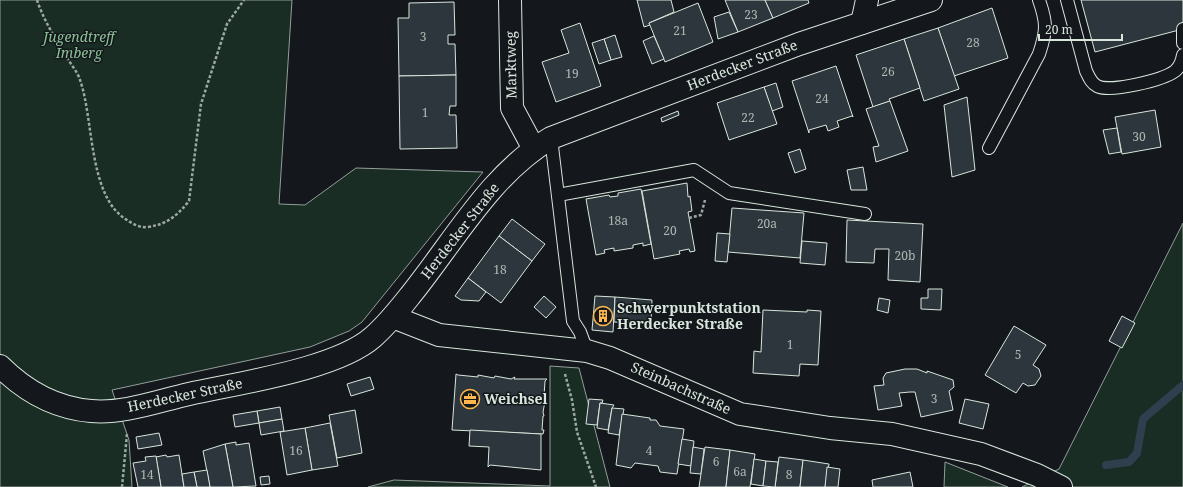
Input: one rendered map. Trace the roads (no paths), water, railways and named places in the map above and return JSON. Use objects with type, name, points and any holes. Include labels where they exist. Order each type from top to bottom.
[{"type":"street","name":"Marktweg","points":[[510,0],[512,108],[543,144]]},
{"type":"street","points":[[862,23],[867,0]]},
{"type":"street","name":"Herdecker Straße","points":[[0,366],[11,378],[32,394],[70,408],[92,412],[130,407],[306,368],[350,352],[363,345],[393,317],[488,193],[509,170],[543,144],[799,44],[931,0]]},
{"type":"street","name":"Steinbachstraße","points":[[393,317],[439,335],[462,339],[559,347],[587,351],[610,358],[740,414],[830,428],[892,434],[981,454],[1037,475],[1061,487]]},
{"type":"lane","points":[[989,148],[1039,54],[1044,39],[1046,21],[1039,0]]},
{"type":"lane","points":[[1067,0],[1086,71],[1090,81],[1097,86],[1112,88],[1163,78],[1177,70],[1183,55]]},
{"type":"lane","points":[[1183,29],[1183,43]]},
{"type":"lane","points":[[543,144],[558,195],[573,321],[580,332],[587,351]]},
{"type":"lane","points":[[558,195],[616,180],[684,166],[694,170],[729,193],[865,214]]},
{"type":"waterway","points":[[1106,465],[1129,462],[1137,453],[1143,419],[1183,385]]},
{"type":"place","name":"Schwerpunktstation Herdecker Straße","points":[[603,316]]},
{"type":"place","name":"Weichsel","points":[[470,399]]},
{"type":"park label","name":"Jugendtreff Imberg","points":[[79,46]]}]
